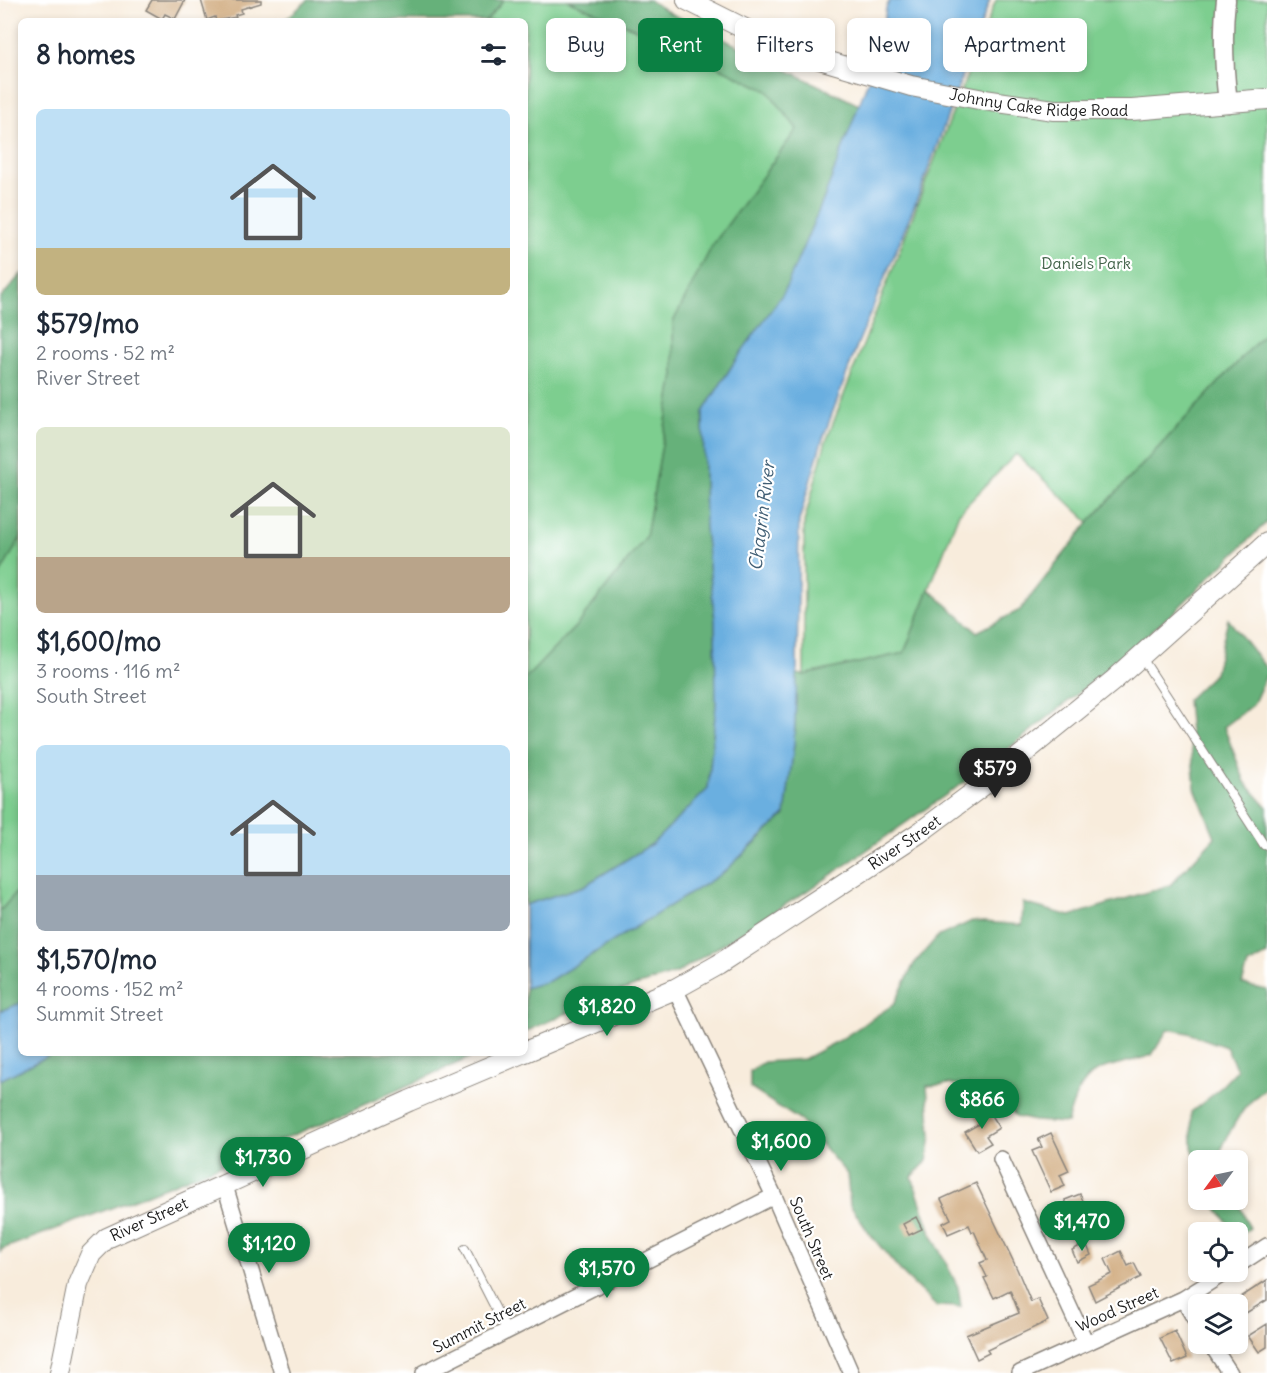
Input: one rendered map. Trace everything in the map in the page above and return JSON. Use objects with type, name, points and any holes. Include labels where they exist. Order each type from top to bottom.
[{"type":"main road","name":"Johnny Cake Ridge Road","points":[[687,0],[751,32],[816,58],[910,86],[984,100],[1054,111],[1132,110],[1267,99]]},
{"type":"main road","name":"River Street","points":[[528,1050],[675,988],[745,948],[919,833],[994,777],[1141,656],[1267,543]]},
{"type":"main road","name":"River Street","points":[[60,1373],[78,1284],[91,1254],[107,1238],[409,1101],[515,1056]]},
{"type":"street","points":[[1226,0],[1224,64],[1228,103]]},
{"type":"street","name":"South Street","points":[[675,988],[774,1196],[851,1373]]},
{"type":"street","points":[[1001,1159],[1086,1343]]},
{"type":"street","points":[[225,1185],[282,1373]]},
{"type":"street","name":"Summit Street","points":[[424,1373],[774,1196]]},
{"type":"street","points":[[1248,1258],[1267,1246]]},
{"type":"street","name":"Wood Street","points":[[1020,1373],[1183,1299],[1210,1282]]},
{"type":"street","points":[[1183,1299],[1188,1307]]},
{"type":"street","points":[[1218,1354],[1230,1373]]},
{"type":"lane","points":[[1141,656],[1264,845]]},
{"type":"lane","points":[[465,1249],[507,1331]]},
{"type":"green space","points":[[308,0],[504,0],[489,18],[287,18]]},
{"type":"green space","points":[[504,0],[567,0],[610,18],[546,18],[546,72],[626,72],[626,25],[638,30],[638,72],[723,72],[723,69],[768,91],[798,129],[769,167],[673,322],[674,375],[646,537],[577,625],[528,676],[528,18],[489,18]]},
{"type":"green space","points":[[567,0],[649,0],[680,18],[638,18],[638,30],[626,25],[626,18],[610,18]]},
{"type":"green space","name":"Daniels Park","points":[[996,0],[1267,0],[1267,331],[1089,522],[1016,454],[959,513],[904,653],[804,675],[804,522],[825,444],[968,72],[1087,72],[1087,18],[989,18]]},
{"type":"green space","points":[[723,39],[735,45],[735,72],[791,72],[859,105],[824,198],[784,293],[735,361],[703,412],[705,528],[715,620],[716,705],[708,789],[652,844],[584,886],[528,904],[528,676],[577,625],[646,537],[674,375],[673,322],[712,246],[797,129],[768,91],[723,69]]},
{"type":"green space","points":[[18,278],[18,542],[0,574],[0,299]]},
{"type":"green space","points":[[1267,331],[1267,522],[1174,612],[1075,696],[983,769],[818,884],[677,973],[607,995],[528,1031],[528,987],[549,981],[723,873],[785,815],[794,744],[797,674],[804,675],[904,653],[929,589],[977,632],[1020,610],[1089,522]]},
{"type":"green space","points":[[18,542],[18,890],[0,911],[0,574]]},
{"type":"green space","points":[[1228,619],[1267,669],[1267,674],[1253,705],[1224,727],[1245,782],[1267,807],[1267,955],[1248,965],[1242,984],[1267,990],[1267,1088],[1250,1102],[1238,1118],[1221,1150],[1193,1150],[1191,1112],[1215,1093],[1237,1070],[1226,1047],[1188,1033],[1168,1029],[1152,1055],[1097,1071],[1085,1081],[1077,1094],[1067,1123],[1034,1121],[1017,1117],[994,1093],[950,1084],[927,1086],[931,1136],[927,1161],[912,1177],[931,1233],[958,1287],[961,1307],[936,1306],[904,1275],[869,1233],[850,1205],[847,1174],[801,1121],[750,1088],[750,1071],[764,1062],[804,1059],[840,1040],[894,1004],[914,964],[937,937],[972,921],[1022,925],[1023,903],[1070,916],[1170,885],[1215,837],[1195,788],[1187,700],[1215,673]]},
{"type":"green space","points":[[18,890],[18,1004],[0,1011],[0,911]]},
{"type":"green space","points":[[48,1056],[473,1056],[302,1131],[123,1204],[2,1249],[0,1253],[0,1080]]},
{"type":"green space","points":[[1218,1210],[1242,1210],[1247,1222],[1227,1222]]},
{"type":"water","name":"Chagrin River","points":[[890,0],[990,0],[983,18],[943,18],[943,72],[964,72],[920,192],[857,346],[821,444],[799,521],[794,744],[785,814],[723,873],[549,981],[528,987],[528,904],[584,886],[652,844],[708,789],[716,705],[715,620],[705,528],[703,412],[735,361],[784,292],[824,198],[871,72],[931,72],[931,18],[885,18]]},
{"type":"water","points":[[18,1004],[18,1056],[48,1056],[0,1080],[0,1011]]},
{"type":"building","points":[[152,0],[185,0],[176,18],[165,14],[160,18],[146,10]]},
{"type":"building","points":[[201,0],[261,0],[261,3],[241,9],[242,13],[235,15],[236,17],[206,18]]},
{"type":"building","points":[[987,1109],[999,1128],[986,1136],[991,1143],[977,1151],[965,1132],[979,1124],[975,1117]]},
{"type":"building","points":[[1051,1133],[1069,1171],[1060,1175],[1065,1186],[1051,1192],[1032,1151],[1042,1147],[1038,1139]]},
{"type":"building","points":[[976,1183],[1031,1302],[1038,1299],[1048,1321],[987,1350],[989,1353],[977,1359],[966,1335],[1019,1313],[1010,1290],[994,1298],[984,1278],[987,1277],[980,1263],[987,1260],[969,1225],[948,1234],[943,1223],[951,1219],[941,1199]]},
{"type":"building","points":[[1080,1194],[1087,1210],[1090,1209],[1095,1219],[1091,1220],[1096,1232],[1075,1242],[1068,1228],[1074,1225],[1071,1217],[1073,1217],[1065,1200]]},
{"type":"building","points":[[916,1217],[922,1229],[909,1235],[903,1224]]},
{"type":"building","points":[[1086,1243],[1091,1255],[1077,1262],[1072,1250]]},
{"type":"building","points":[[1121,1251],[1128,1266],[1134,1263],[1141,1277],[1095,1301],[1088,1285],[1112,1274],[1105,1259]]},
{"type":"building","points":[[1267,1280],[1267,1300],[1248,1312],[1248,1294],[1246,1294]]},
{"type":"building","points":[[1267,1324],[1267,1347],[1259,1352],[1248,1336]]},
{"type":"building","points":[[1175,1331],[1187,1358],[1173,1364],[1160,1338]]}]
